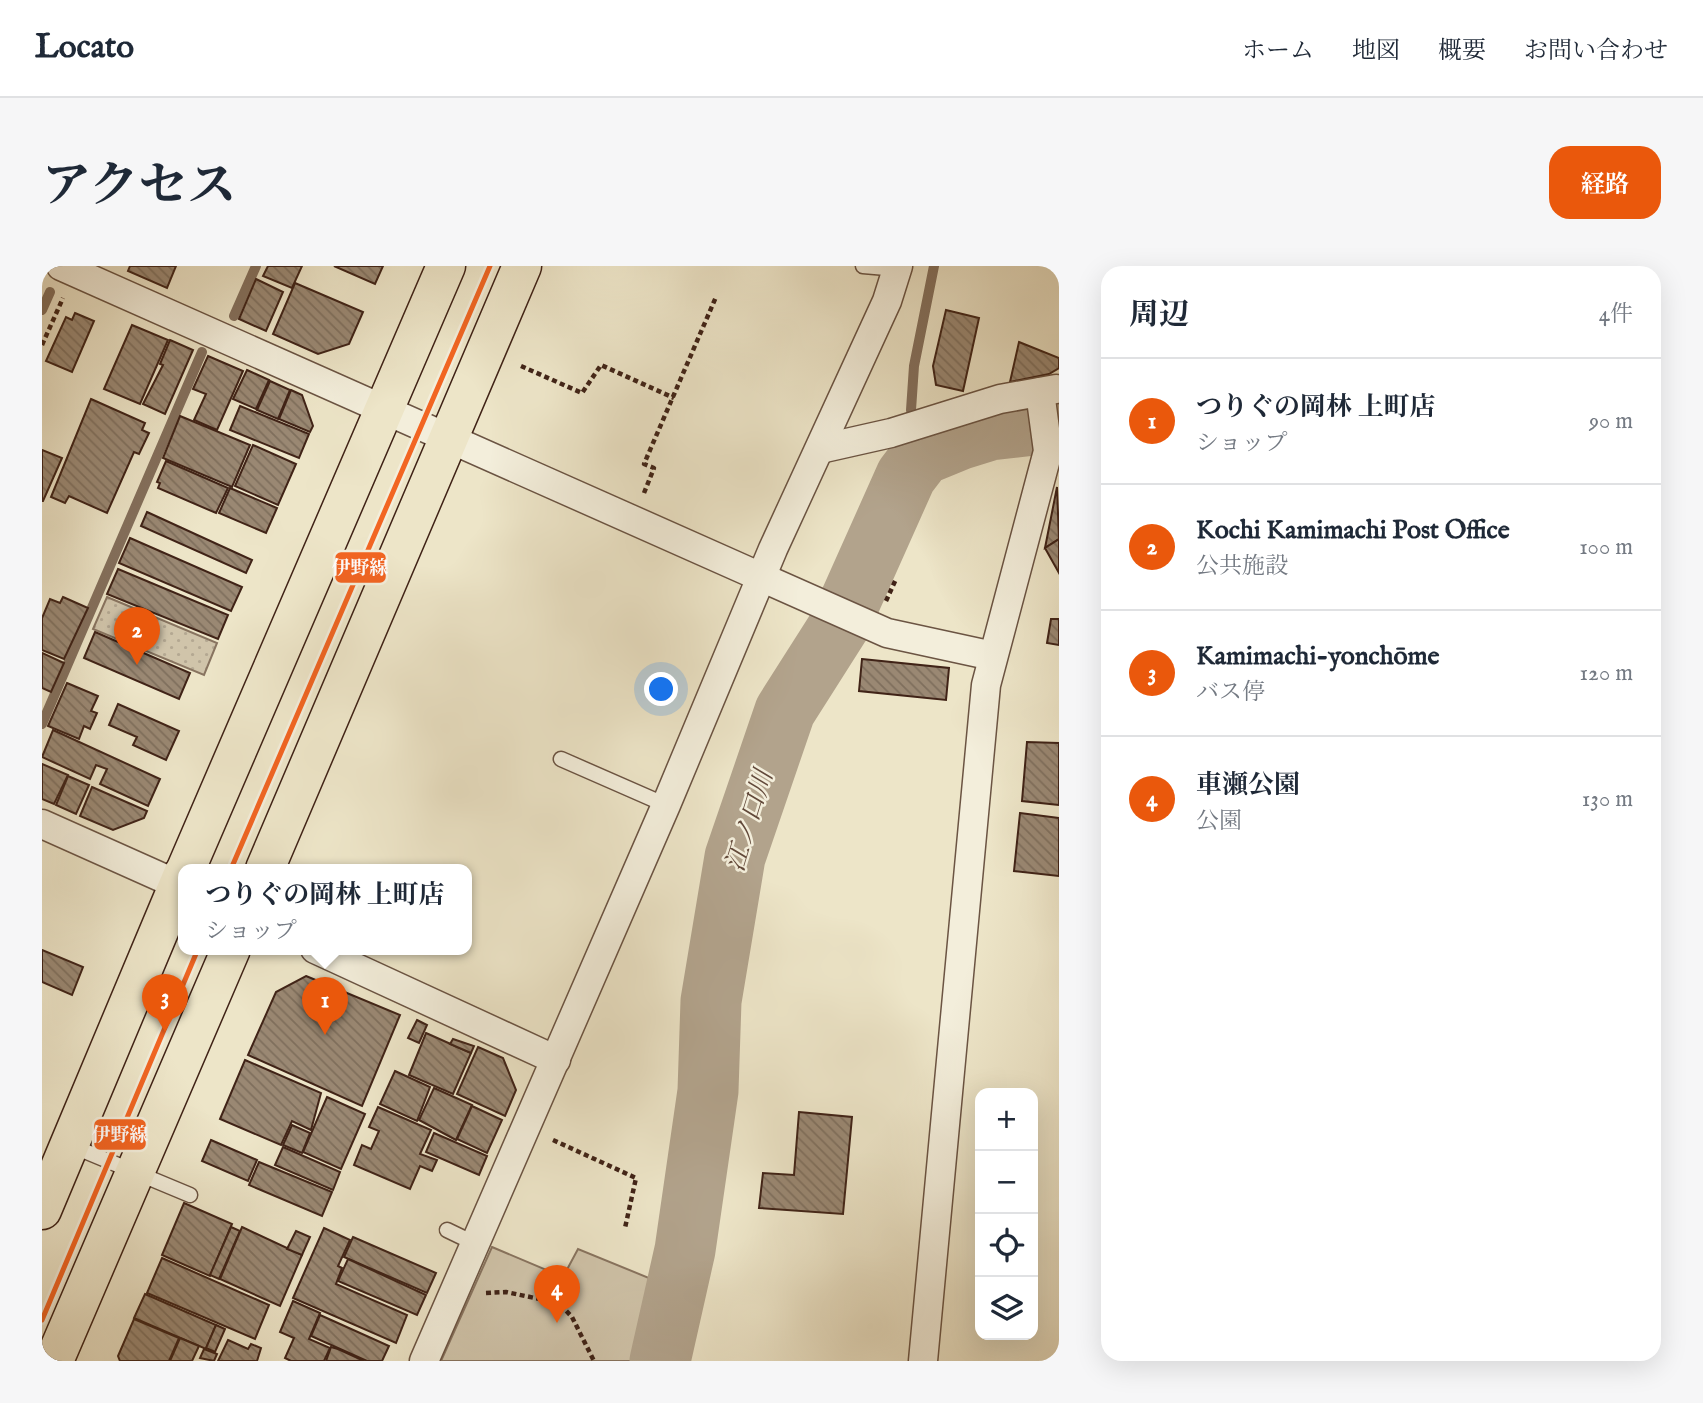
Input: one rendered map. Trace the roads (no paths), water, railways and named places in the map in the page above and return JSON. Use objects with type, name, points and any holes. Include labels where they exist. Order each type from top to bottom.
[{"type":"highway","points":[[189,864],[446,266]]},
{"type":"highway","points":[[267,864],[522,266]]},
{"type":"highway","points":[[42,1210],[178,891]]},
{"type":"highway","points":[[54,1361],[228,955]]},
{"type":"street","points":[[424,1361],[666,805],[762,577],[887,301],[898,268]]},
{"type":"street","points":[[68,269],[887,633],[993,656]]},
{"type":"street","points":[[820,449],[891,433],[1000,399],[1047,395],[1053,459],[993,656],[984,699],[923,1361]]},
{"type":"street","points":[[42,824],[178,877]]},
{"type":"street","points":[[328,955],[556,1060]]},
{"type":"lane","points":[[863,266],[898,268]]},
{"type":"lane","points":[[561,759],[666,805]]},
{"type":"lane","points":[[69,1145],[190,1195]]},
{"type":"lane","points":[[447,1230],[475,1244]]},
{"type":"waterway","points":[[234,316],[256,266]]},
{"type":"waterway","points":[[922,455],[911,410],[914,366],[934,266]]},
{"type":"waterway","points":[[42,310],[50,292]]},
{"type":"waterway","points":[[42,724],[202,352]]},
{"type":"waterway","name":"江ノ口川","points":[[660,1361],[685,1250],[708,1091],[711,1001],[735,857],[785,711],[839,626],[906,476],[922,455],[990,430],[1059,422]]},
{"type":"place","name":"Kochi Kamimachi Post Office","points":[[137,665]]},
{"type":"place","name":"Kamimachi-yonchōme","points":[[165,1032]]},
{"type":"place","name":"つりぐの岡林 上町店","points":[[325,1035]]},
{"type":"place","name":"車瀬公園","points":[[557,1323]]}]
